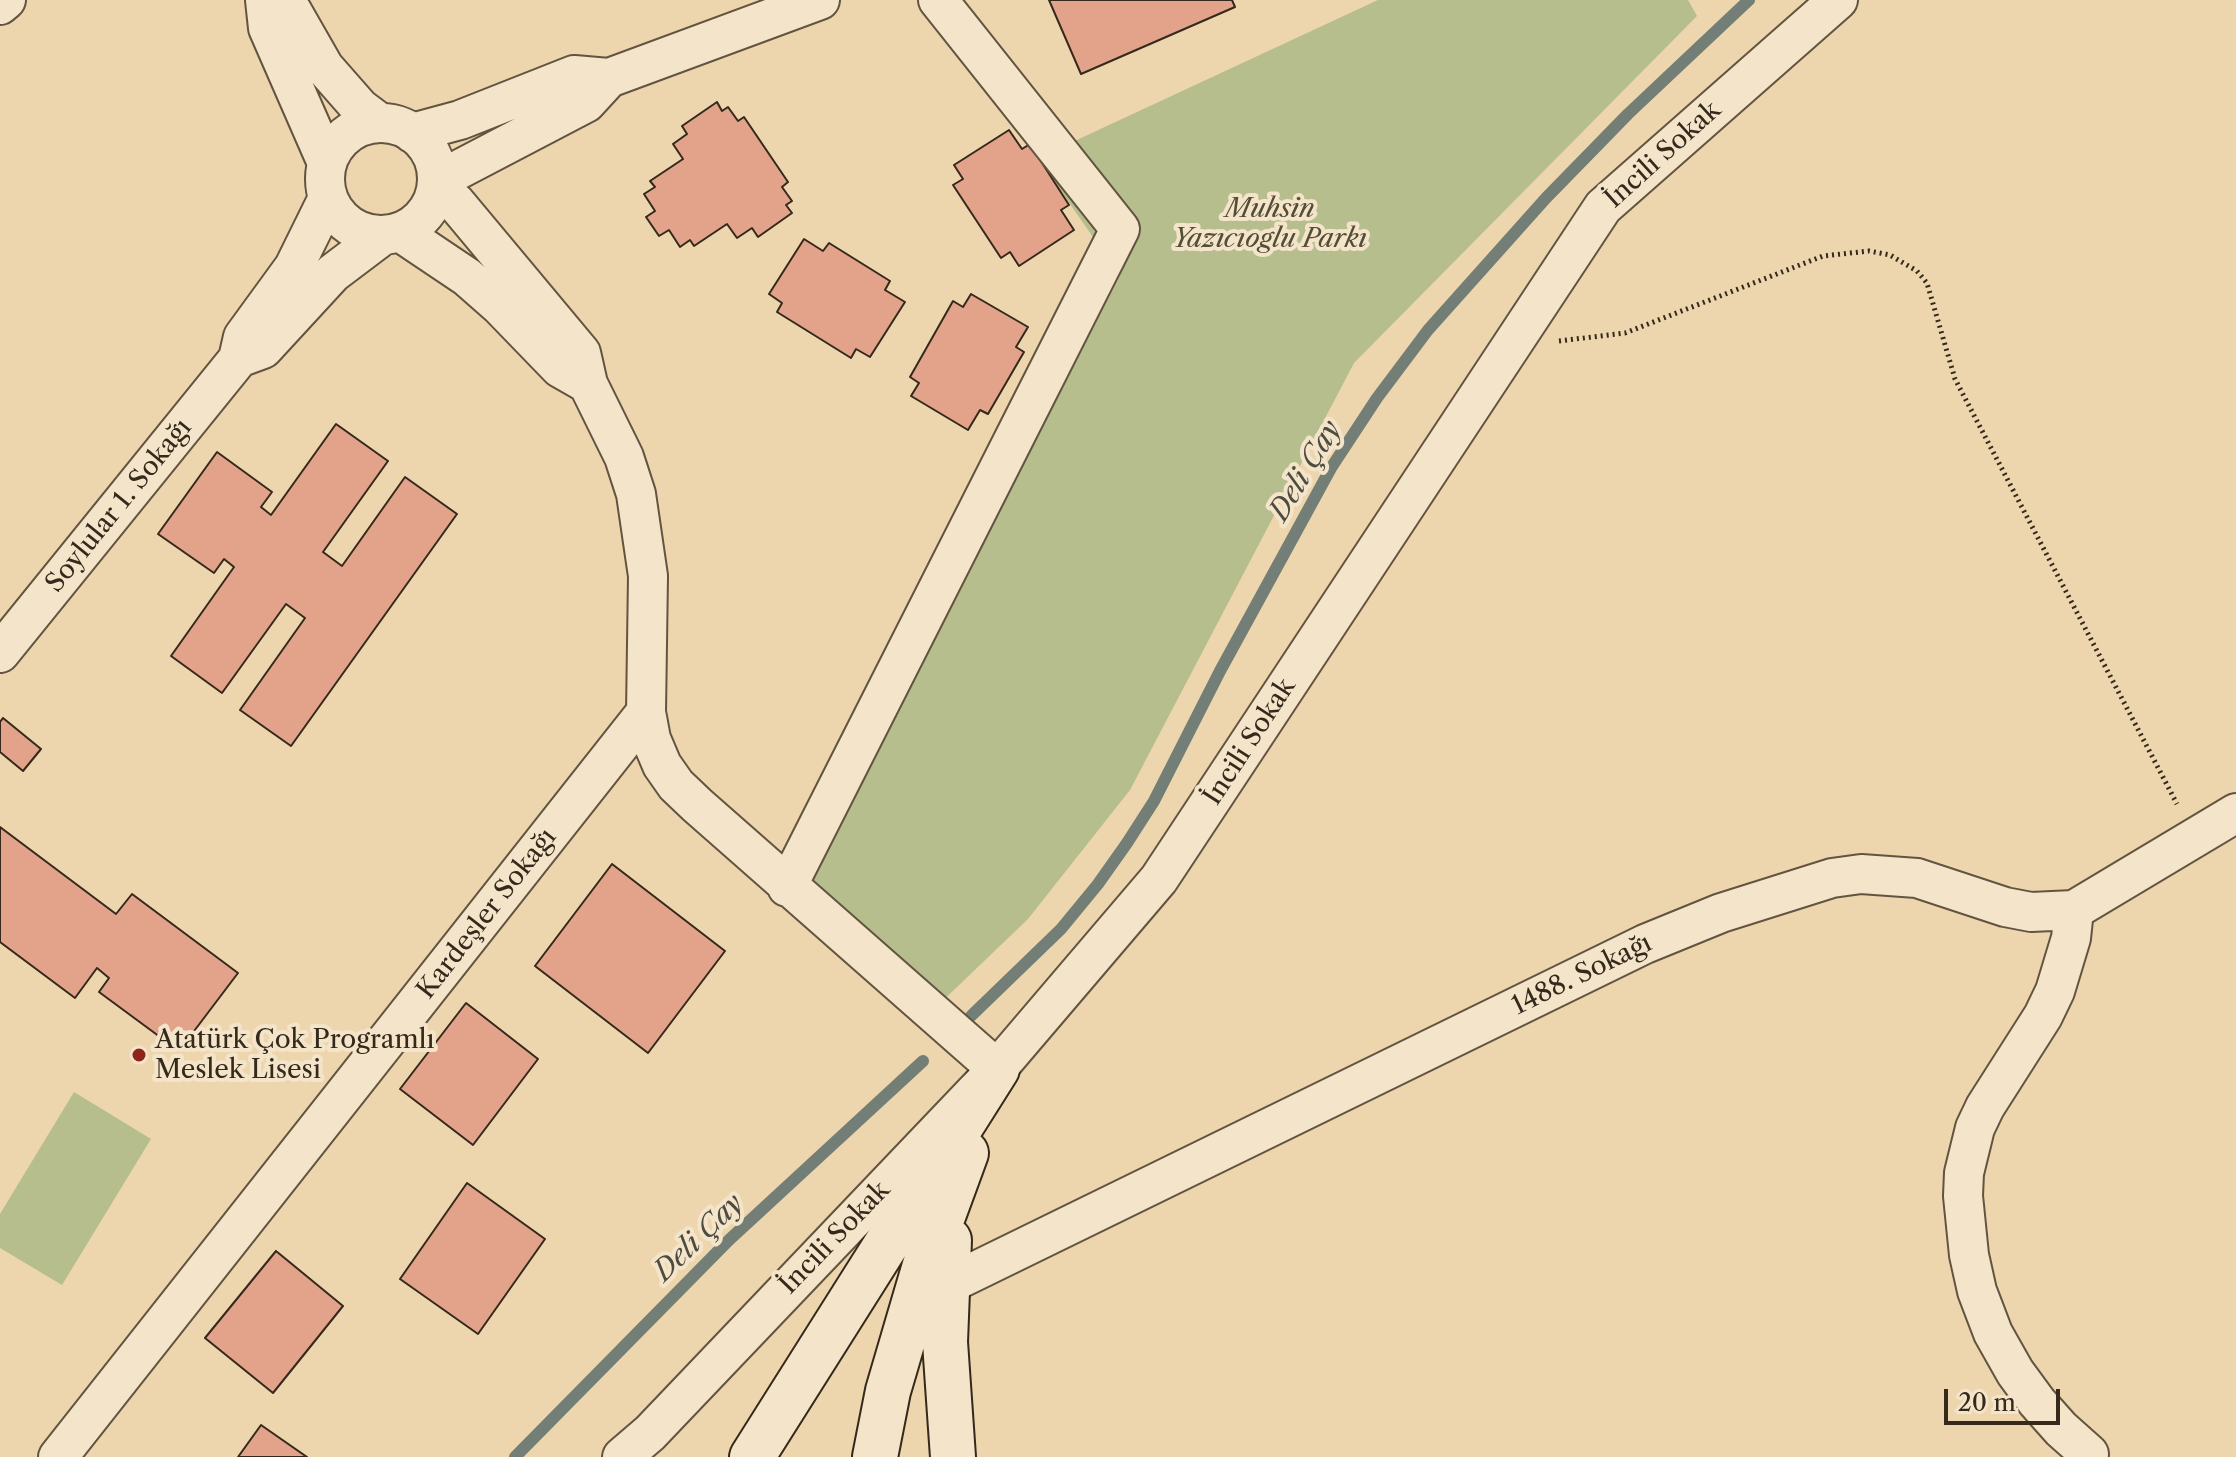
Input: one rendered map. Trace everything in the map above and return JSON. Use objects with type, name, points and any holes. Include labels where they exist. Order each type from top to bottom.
[{"type":"street","points":[[0,5],[6,0]]},
{"type":"street","points":[[265,0],[268,28],[327,181],[336,214],[349,226],[365,233],[391,234],[415,224],[427,212],[437,187],[433,161],[426,145],[360,108],[324,67],[292,11],[280,0]]},
{"type":"street","points":[[327,181],[334,148],[346,135],[362,126],[396,128],[460,120],[574,75],[609,78],[820,0]]},
{"type":"street","points":[[787,887],[1120,229],[938,0]]},
{"type":"street","name":"İncili Sokak","points":[[622,1457],[650,1433],[997,1069],[1159,879],[1603,207],[1838,0]]},
{"type":"street","points":[[437,187],[586,103],[609,78]]},
{"type":"street","name":"Soylular 1. Sokağı","points":[[0,653],[238,359],[243,337],[294,267],[327,181]]},
{"type":"street","points":[[437,187],[455,202],[581,353],[588,384],[624,457],[636,494],[643,531],[648,576],[646,712],[651,739],[662,765],[676,785],[787,887],[997,1069]]},
{"type":"street","points":[[391,234],[467,277],[560,368],[588,384]]},
{"type":"street","name":"Soylular 1. Sokağı","points":[[238,359],[263,349],[333,273],[391,234]]},
{"type":"street","name":"Kardeşler Sokağı","points":[[58,1457],[646,712]]},
{"type":"street","name":"1488. Sokağı","points":[[947,1285],[1645,944],[1762,899],[1832,878],[1861,874],[1889,875],[1950,887],[2005,907],[2031,912],[2074,910],[2236,813]]},
{"type":"street","points":[[2074,910],[2071,938],[2055,991],[1975,1128],[1966,1162],[1963,1196],[1969,1255],[1977,1291],[1993,1333],[2015,1372],[2037,1402],[2089,1454]]},
{"type":"street","points":[[875,1457],[892,1377],[925,1265],[997,1069]]},
{"type":"street","points":[[752,1457],[997,1069]]},
{"type":"street","points":[[951,1192],[945,1342],[953,1457]]},
{"type":"path","points":[[1511,346],[1625,333],[1823,256],[1849,251],[1890,255],[1917,271],[1927,283],[1955,379],[2195,837]]},
{"type":"green space","name":"Muhsin Yazıcıoglu Parkı","points":[[1378,0],[1688,0],[1697,16],[1354,363],[1130,790],[1028,919],[932,1011],[805,890],[1120,276],[1038,158]]},
{"type":"green space","points":[[74,1092],[151,1139],[62,1285],[0,1248],[0,1214]]},
{"type":"building","points":[[1049,0],[1232,0],[1235,7],[1081,74]]},
{"type":"building","points":[[717,102],[722,111],[728,107],[738,121],[744,117],[788,182],[782,187],[792,201],[786,205],[792,213],[758,237],[752,228],[737,238],[727,224],[694,246],[690,240],[680,247],[669,230],[659,236],[646,217],[655,211],[644,194],[655,187],[650,181],[683,159],[673,144],[687,134],[682,126]]},
{"type":"building","points":[[1009,130],[1022,149],[1030,144],[1069,205],[1061,210],[1074,230],[1019,266],[1010,252],[1001,258],[953,185],[963,179],[954,165]]},
{"type":"building","points":[[804,239],[823,251],[829,243],[890,281],[885,290],[905,302],[870,357],[856,349],[851,358],[777,312],[782,303],[769,294]]},
{"type":"building","points":[[971,294],[1028,327],[1016,347],[1024,352],[988,414],[980,410],[968,430],[911,396],[919,383],[910,377],[953,301],[963,307]]},
{"type":"building","points":[[336,424],[388,461],[323,552],[342,566],[405,477],[457,514],[291,746],[240,710],[305,618],[286,604],[222,693],[171,656],[234,567],[224,559],[214,573],[158,534],[217,452],[272,492],[261,507],[271,515]]},
{"type":"building","points":[[3,718],[41,749],[23,771],[0,752],[0,722]]},
{"type":"building","points":[[0,827],[116,914],[132,894],[238,973],[179,1051],[99,992],[109,978],[97,968],[75,998],[0,942]]},
{"type":"building","points":[[612,864],[725,951],[648,1053],[535,966]]},
{"type":"building","points":[[466,1003],[538,1059],[473,1145],[400,1089]]},
{"type":"building","points":[[467,1183],[545,1239],[478,1334],[400,1279]]},
{"type":"building","points":[[276,1251],[343,1306],[273,1393],[205,1338]]},
{"type":"building","points":[[261,1425],[307,1457],[238,1457]]},
{"type":"waterway","name":"Deli Çay","points":[[971,1016],[1061,929],[1127,843],[1154,801],[1220,671],[1331,468],[1377,398],[1428,330],[1546,198],[1628,114],[1749,0]]},
{"type":"waterway","name":"Deli Çay","points":[[515,1457],[729,1240],[923,1061]]},
{"type":"place","name":"Atatürk Çok Programlı Meslek Lisesi","points":[[139,1055]]}]
